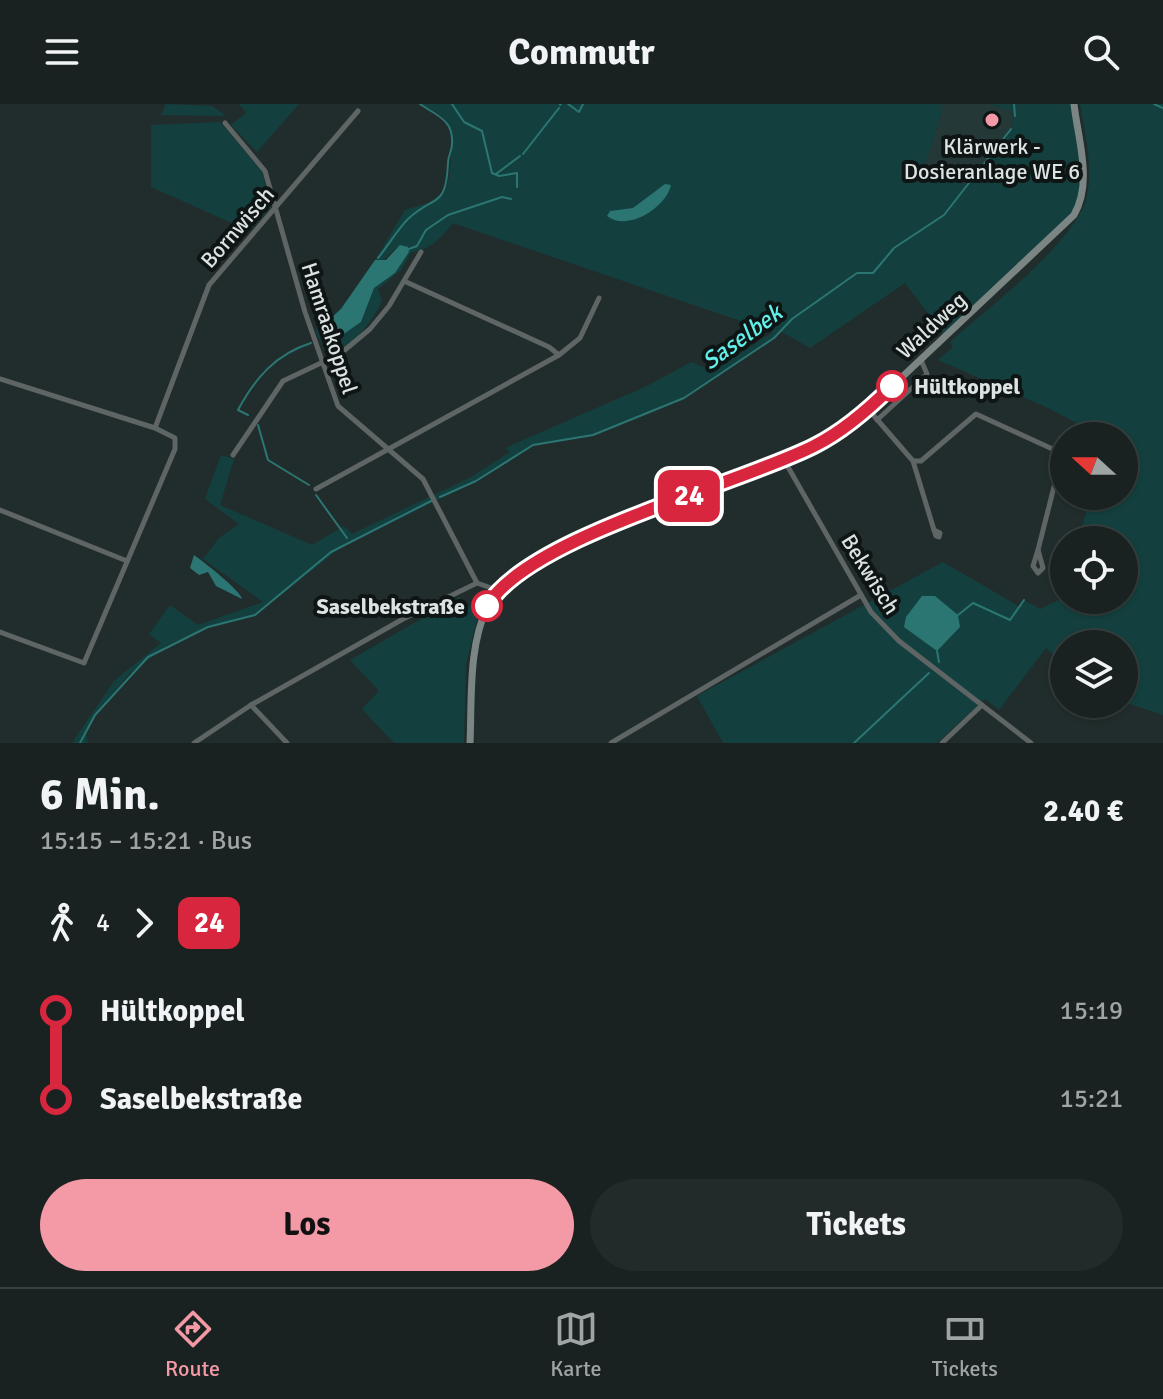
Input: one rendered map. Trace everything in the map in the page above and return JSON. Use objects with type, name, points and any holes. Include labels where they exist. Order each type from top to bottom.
[{"type":"main road","name":"Waldweg","points":[[470,743],[475,648],[487,607],[497,590],[521,569],[568,545],[784,460],[829,437],[868,409],[1074,215],[1081,199],[1083,173],[1074,104]]},
{"type":"street","name":"Bornwisch","points":[[155,428],[209,285],[358,111]]},
{"type":"street","name":"Hamraakoppel","points":[[225,123],[265,171],[305,312],[338,406],[423,479],[477,583]]},
{"type":"street","points":[[233,455],[278,386],[291,376],[357,342],[370,329],[421,252]]},
{"type":"street","points":[[404,281],[549,347],[559,355]]},
{"type":"street","points":[[316,489],[388,447],[507,387],[559,355],[580,338],[599,298]]},
{"type":"street","points":[[877,420],[927,374],[921,360]]},
{"type":"street","points":[[0,379],[155,428],[175,438],[175,449],[84,663],[0,632]]},
{"type":"street","points":[[868,409],[913,461],[934,530]]},
{"type":"street","points":[[913,461],[921,461],[973,415],[980,415],[1061,454],[1038,550]]},
{"type":"street","name":"Bekwisch","points":[[784,460],[871,612],[899,641],[1031,743]]},
{"type":"street","points":[[0,510],[127,561]]},
{"type":"street","points":[[194,743],[251,705],[403,619],[477,583],[497,590]]},
{"type":"street","points":[[615,742],[861,594]]},
{"type":"street","points":[[251,705],[287,743]]},
{"type":"street","points":[[942,743],[982,705]]},
{"type":"shaded area","points":[[166,104],[212,106],[226,116],[161,115]]},
{"type":"shaded area","points":[[239,104],[299,104],[257,152],[231,125],[246,113]]},
{"type":"shaded area","points":[[420,104],[940,104],[943,108],[923,171],[967,185],[1011,129],[1015,112],[990,104],[1074,104],[1083,166],[1078,207],[945,336],[905,283],[810,348],[782,332],[681,399],[593,435],[530,446],[476,481],[340,548],[256,615],[208,627],[166,646],[129,674],[95,715],[86,734],[88,743],[72,743],[114,681],[161,643],[149,634],[170,605],[198,625],[263,602],[203,559],[219,538],[239,524],[205,499],[221,455],[234,459],[220,505],[312,545],[344,526],[352,534],[471,477],[510,452],[505,448],[649,385],[691,362],[713,371],[773,332],[453,223],[429,246],[411,252],[401,270],[378,289],[382,301],[359,335],[335,353],[326,354],[315,330],[333,316],[318,333],[325,342],[335,340],[361,322],[374,288],[395,273],[408,252],[395,249],[380,263],[375,260],[405,210],[437,199],[444,193],[451,156],[449,126],[443,117]]},
{"type":"shaded area","points":[[940,104],[990,104],[1015,112],[1011,129],[967,185],[923,171],[943,108]]},
{"type":"shaded area","points":[[1080,104],[1163,104],[1163,715],[1138,707],[1138,630],[1050,630],[1050,652],[1046,648],[999,710],[985,699],[937,743],[723,743],[697,696],[943,562],[1020,607],[1023,600],[1041,609],[1050,604],[1050,614],[1138,614],[1138,526],[1082,526],[1086,510],[1138,510],[1138,422],[1075,422],[938,360],[953,347],[950,342],[1029,274],[1067,233],[1087,196],[1088,150]]},
{"type":"shaded area","points":[[220,122],[262,171],[271,208],[250,231],[151,187],[151,125]]},
{"type":"shaded area","points":[[665,184],[671,185],[668,194],[645,215],[625,221],[607,216],[610,211],[633,208]]},
{"type":"shaded area","points":[[400,245],[408,247],[409,252],[395,273],[374,288],[361,322],[335,340],[325,342],[318,330],[341,309],[375,260],[386,260]]},
{"type":"shaded area","points":[[194,555],[229,583],[242,599],[216,586],[208,572],[199,575],[190,568]]},
{"type":"shaded area","points":[[922,596],[935,596],[958,615],[960,627],[937,651],[904,627],[906,617]]},
{"type":"shaded area","points":[[459,597],[478,615],[466,664],[464,743],[394,743],[362,709],[379,691],[350,660]]},
{"type":"waterway","points":[[378,258],[408,219],[437,199],[445,188],[452,147],[450,129],[447,123],[420,104]]},
{"type":"waterway","points":[[452,104],[464,122],[482,131],[492,173],[499,176],[517,173],[517,187]]},
{"type":"waterway","points":[[568,104],[579,112],[583,104]]},
{"type":"waterway","name":"Saselbek","points":[[1014,104],[1015,116]]},
{"type":"waterway","name":"Saselbek","points":[[1154,104],[1163,108]]},
{"type":"waterway","points":[[523,154],[559,108]]},
{"type":"waterway","name":"Saselbek","points":[[440,497],[476,481],[533,445],[593,435],[684,398],[774,338],[792,319],[857,273],[873,273],[894,248],[944,215],[1011,129]]},
{"type":"waterway","points":[[496,174],[520,156]]},
{"type":"waterway","points":[[406,250],[417,246],[426,230],[448,215],[502,197],[511,199]]},
{"type":"waterway","points":[[248,415],[238,410],[259,378],[287,354],[311,343]]},
{"type":"waterway","points":[[258,425],[268,460],[309,485]]},
{"type":"waterway","points":[[316,495],[347,538]]},
{"type":"waterway","name":"Saselbek","points":[[80,743],[95,715],[148,657],[208,627],[255,615],[331,552],[431,501]]},
{"type":"waterway","points":[[958,615],[973,603],[1010,620],[1024,600]]},
{"type":"waterway","points":[[937,651],[939,662]]},
{"type":"waterway","points":[[854,743],[929,673]]},
{"type":"bus line","name":"24","points":[[487,606],[497,590],[521,569],[568,545],[784,460],[817,444],[866,411],[892,386]]},
{"type":"place","name":"Klärwerk - Dosieranlage WE 6","points":[[992,120]]},
{"type":"place","name":"Hültkoppel","points":[[892,386]]},
{"type":"place","name":"Saselbekstraße","points":[[487,606]]}]
